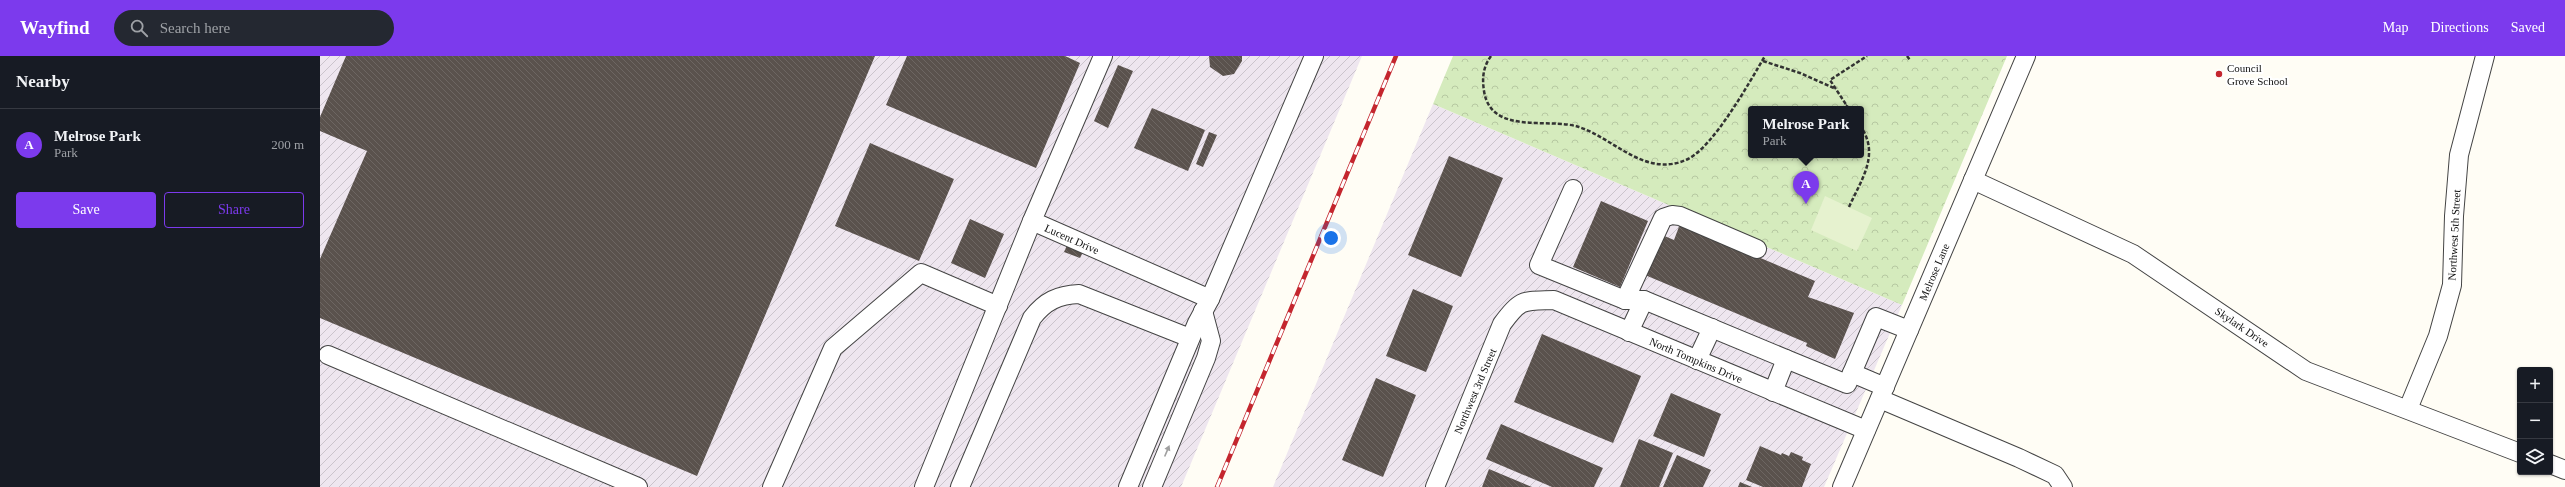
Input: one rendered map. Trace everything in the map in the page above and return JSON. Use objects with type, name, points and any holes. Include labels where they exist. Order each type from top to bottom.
[{"type":"street","name":"Lucent Drive","points":[[1103,56],[1032,221],[1207,305]]},
{"type":"street","points":[[1128,487],[1190,338],[1207,305],[1314,56]]},
{"type":"street","name":"Melrose Lane","points":[[1842,487],[2026,56]]},
{"type":"street","name":"Northwest 5th Street","points":[[2408,409],[2438,336],[2452,285],[2454,216],[2459,155],[2485,56]]},
{"type":"street","name":"Skylark Drive","points":[[1973,180],[2133,254],[2306,371],[2517,452]]},
{"type":"street","points":[[1573,189],[1539,265],[1603,292],[1625,300],[1644,300],[1847,384],[1876,317],[1909,330]]},
{"type":"street","points":[[1625,300],[1663,218],[1672,215],[1680,216],[1757,249]]},
{"type":"street","points":[[924,487],[1032,221]]},
{"type":"street","points":[[772,487],[833,348],[920,273],[998,306]]},
{"type":"street","points":[[1554,300],[1565,276]]},
{"type":"street","points":[[1592,317],[1603,292]]},
{"type":"street","points":[[960,487],[1032,318],[1040,308],[1050,300],[1063,295],[1079,294],[1190,338]]},
{"type":"street","name":"North Tompkins Drive","points":[[1524,301],[1554,300],[1866,430]]},
{"type":"street","points":[[1629,332],[1644,300]]},
{"type":"street","name":"Northwest 3rd Street","points":[[1440,485],[1502,324],[1514,307],[1524,301]]},
{"type":"street","points":[[1152,487],[1206,358],[1211,341],[1207,305]]},
{"type":"street","points":[[1697,360],[1712,328]]},
{"type":"street","points":[[328,355],[638,487]]},
{"type":"street","points":[[1773,392],[1786,359]]},
{"type":"street","points":[[1852,374],[1882,393],[2055,476],[2063,487]]},
{"type":"street","points":[[2553,465],[2565,470]]},
{"type":"path","points":[[1490,56],[1483,71],[1485,95],[1496,112],[1504,118],[1520,123],[1571,124],[1597,134],[1642,161],[1664,164],[1687,160],[1705,148],[1765,56]]},
{"type":"path","points":[[1847,105],[1830,80],[1867,56]]},
{"type":"path","points":[[1907,56],[1910,60]]},
{"type":"path","points":[[1763,61],[1800,73],[1836,89]]},
{"type":"path","points":[[1849,207],[1870,160],[1869,141],[1864,132]]},
{"type":"shaded area","points":[[320,56],[1362,56],[1181,487],[320,487]]},
{"type":"shaded area","points":[[1433,104],[1902,305],[1824,487],[1273,487]]},
{"type":"green space","points":[[1453,56],[2007,56],[1902,305],[1433,104]]},
{"type":"green space","points":[[1825,196],[1872,218],[1857,251],[1811,230]]},
{"type":"building","points":[[346,56],[875,56],[697,476],[320,318],[320,259],[367,151],[320,131],[320,117]]},
{"type":"building","points":[[907,56],[1065,56],[1080,63],[1036,168],[886,105]]},
{"type":"building","points":[[1209,56],[1242,56],[1242,61],[1234,74],[1223,76],[1210,67]]},
{"type":"building","points":[[1118,65],[1133,71],[1108,128],[1094,121]]},
{"type":"building","points":[[1152,108],[1205,130],[1188,171],[1134,148]]},
{"type":"building","points":[[1209,132],[1217,135],[1203,167],[1196,164]]},
{"type":"building","points":[[870,143],[954,179],[919,261],[835,226]]},
{"type":"building","points":[[1449,156],[1503,178],[1461,277],[1408,255]]},
{"type":"building","points":[[1601,201],[1648,221],[1620,287],[1573,267]]},
{"type":"building","points":[[970,219],[1004,234],[985,278],[951,263]]},
{"type":"building","points":[[1680,224],[1815,281],[1808,297],[1854,313],[1835,359],[1806,346],[1807,343],[1645,275],[1662,235],[1674,240]]},
{"type":"building","points":[[1069,241],[1085,248],[1080,258],[1064,252]]},
{"type":"building","points":[[1413,289],[1453,306],[1426,372],[1386,356]]},
{"type":"building","points":[[1542,334],[1641,376],[1613,443],[1514,402]]},
{"type":"building","points":[[1376,378],[1416,395],[1383,477],[1342,460]]},
{"type":"building","points":[[1671,393],[1721,414],[1704,457],[1653,436]]},
{"type":"building","points":[[1501,424],[1603,468],[1594,487],[1552,487],[1486,459]]},
{"type":"building","points":[[1639,439],[1673,453],[1659,487],[1620,487]]},
{"type":"building","points":[[1760,446],[1781,455],[1782,453],[1789,456],[1791,452],[1803,457],[1802,460],[1811,464],[1802,487],[1763,487],[1746,480]]},
{"type":"building","points":[[1677,455],[1711,470],[1703,487],[1663,487]]},
{"type":"building","points":[[1489,469],[1532,487],[1482,487]]},
{"type":"building","points":[[1740,482],[1752,487],[1738,487]]},
{"type":"railway","points":[[1217,487],[1396,56]]},
{"type":"place","name":"Council Grove School","points":[[2219,74]]},
{"type":"place","name":"Melrose Park","points":[[1806,204]]}]
